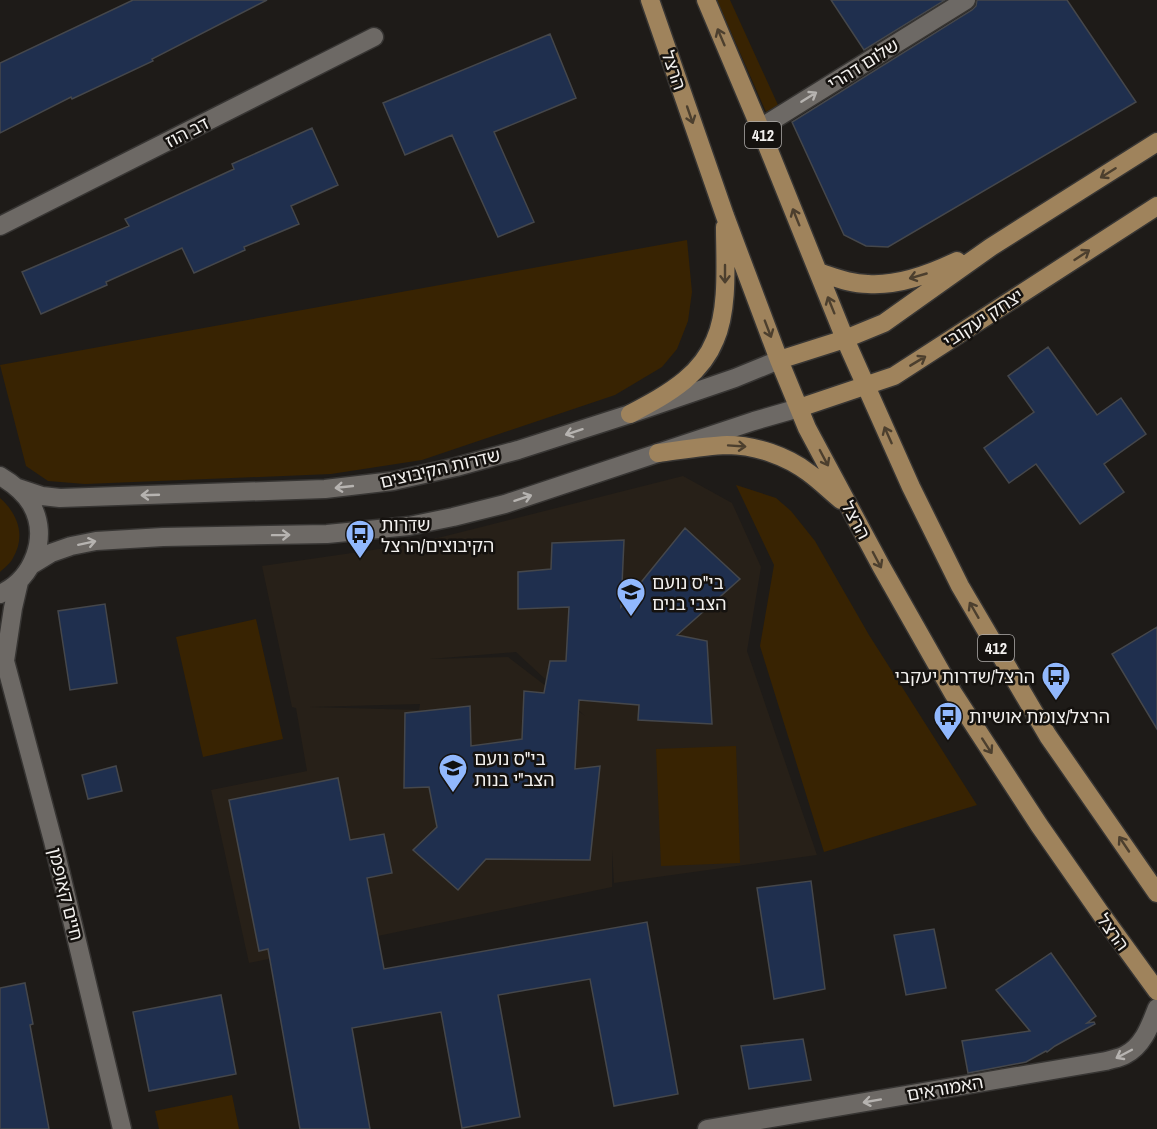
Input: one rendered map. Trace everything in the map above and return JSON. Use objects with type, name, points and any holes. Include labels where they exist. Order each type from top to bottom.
[{"type":"main road","name":"הרצל","points":[[650,0],[725,216],[807,428],[909,617],[965,711],[1039,825],[1157,991]]},
{"type":"main road","name":"412","points":[[705,0],[760,128],[845,339],[911,487],[960,586],[1048,736],[1157,892]]},
{"type":"main road","points":[[845,339],[884,323],[991,247],[1157,142]]},
{"type":"main road","name":"יצחק יעקובי","points":[[799,408],[894,376],[1157,206]]},
{"type":"main road","points":[[630,414],[660,398],[684,381],[698,368],[715,341],[725,294],[725,216]]},
{"type":"main road","points":[[818,272],[866,284],[885,284],[935,271],[991,247]]},
{"type":"main road","name":"שדרות הקיבוצים","points":[[779,360],[845,339]]},
{"type":"main road","points":[[658,453],[728,445],[762,450],[787,459],[809,472],[850,508]]},
{"type":"street","name":"שלום דהרי","points":[[760,128],[966,0]]},
{"type":"street","name":"דב הוז","points":[[0,226],[374,37]]},
{"type":"street","name":"שדרות הקיבוצים","points":[[18,488],[42,496],[60,498],[325,489],[393,481],[518,450],[735,378],[779,360]]},
{"type":"street","points":[[0,594],[19,582],[33,564],[51,553],[96,541],[162,537],[327,534],[409,526],[505,504],[799,408]]},
{"type":"street","points":[[0,476],[18,488],[31,505],[38,524],[38,544],[33,564]]},
{"type":"street","name":"חיים קאופמן","points":[[19,582],[2,657],[53,841],[122,1129]]},
{"type":"street","name":"האמוראים","points":[[707,1129],[1106,1061],[1125,1055],[1139,1044],[1148,1032],[1157,1008]]},
{"type":"shaded area","points":[[717,0],[730,0],[778,105],[766,112]]},
{"type":"shaded area","points":[[687,240],[692,292],[688,321],[677,349],[662,367],[615,395],[422,460],[331,474],[85,484],[48,481],[26,466],[0,365]]},
{"type":"shaded area","points":[[683,476],[732,503],[761,567],[747,651],[817,855],[614,883],[612,850],[612,887],[249,963],[211,790],[307,771],[296,708],[292,707],[262,566],[414,544]],"holes":[[[516,652],[585,716],[508,657],[430,659]],[[420,704],[419,710],[310,707]]]},
{"type":"shaded area","points":[[736,485],[776,498],[791,511],[815,541],[869,635],[977,805],[824,852],[760,646],[774,565]]},
{"type":"shaded area","points":[[0,498],[15,518],[19,542],[13,558],[0,572]]},
{"type":"shaded area","points":[[256,619],[283,739],[203,757],[176,637]]},
{"type":"shaded area","points":[[736,746],[740,863],[661,866],[656,749]]},
{"type":"shaded area","points":[[232,1095],[239,1129],[159,1129],[155,1111]]},
{"type":"building","points":[[133,0],[267,0],[152,59],[153,61],[72,99],[71,97],[0,133],[0,63]]},
{"type":"building","points":[[831,0],[945,0],[864,50]]},
{"type":"building","points":[[977,0],[1067,0],[1136,102],[888,247],[866,246],[844,235],[792,122],[972,10]]},
{"type":"building","points":[[550,34],[576,98],[494,132],[534,222],[498,237],[452,135],[405,155],[383,103]]},
{"type":"building","points":[[312,128],[338,185],[291,206],[299,224],[244,247],[245,250],[194,273],[182,248],[41,314],[22,272],[129,226],[125,219],[234,169],[232,164]]},
{"type":"building","points":[[1048,347],[1097,415],[1121,398],[1146,434],[1104,464],[1124,492],[1080,524],[1036,464],[1009,483],[984,448],[1034,412],[1008,376]]},
{"type":"building","points":[[685,528],[740,579],[677,635],[707,641],[712,724],[638,720],[639,705],[579,700],[575,769],[600,766],[590,860],[486,859],[458,890],[413,850],[437,827],[429,787],[404,788],[405,713],[470,706],[471,746],[522,739],[524,691],[544,693],[550,661],[566,661],[569,607],[518,609],[518,572],[551,569],[552,543],[624,540],[621,607]]},
{"type":"building","points":[[105,604],[117,683],[70,690],[58,611]]},
{"type":"building","points":[[1157,627],[1157,729],[1112,654]]},
{"type":"building","points":[[116,766],[122,791],[88,799],[82,775]]},
{"type":"building","points":[[338,778],[350,840],[384,834],[392,873],[367,878],[384,969],[647,922],[678,1094],[614,1106],[590,979],[498,995],[520,1117],[462,1128],[441,1012],[352,1028],[370,1129],[300,1129],[268,949],[259,951],[229,800]]},
{"type":"building","points":[[811,881],[825,989],[774,999],[757,888]]},
{"type":"building","points":[[934,929],[946,988],[906,995],[894,935]]},
{"type":"building","points":[[1051,953],[1096,1016],[1087,1023],[1094,1022],[1095,1024],[1026,1062],[968,1073],[962,1041],[1030,1031],[996,990]]},
{"type":"building","points":[[25,983],[33,1024],[30,1025],[49,1129],[0,1129],[0,988]]},
{"type":"building","points":[[221,995],[236,1074],[149,1091],[133,1012]]},
{"type":"building","points":[[803,1039],[811,1080],[749,1089],[741,1046]]},
{"type":"place","name":"שדרות הקיבוצים/הרצל","points":[[360,560]]},
{"type":"place","name":"בי\"ס נועם הצבי בנים","points":[[631,618]]},
{"type":"place","name":"הרצל/שדרות יעקבי","points":[[1056,702]]},
{"type":"place","name":"הרצל/צומת אושיות","points":[[948,742]]},
{"type":"place","name":"בי\"ס נועם הצב\"י בנות","points":[[453,794]]}]
